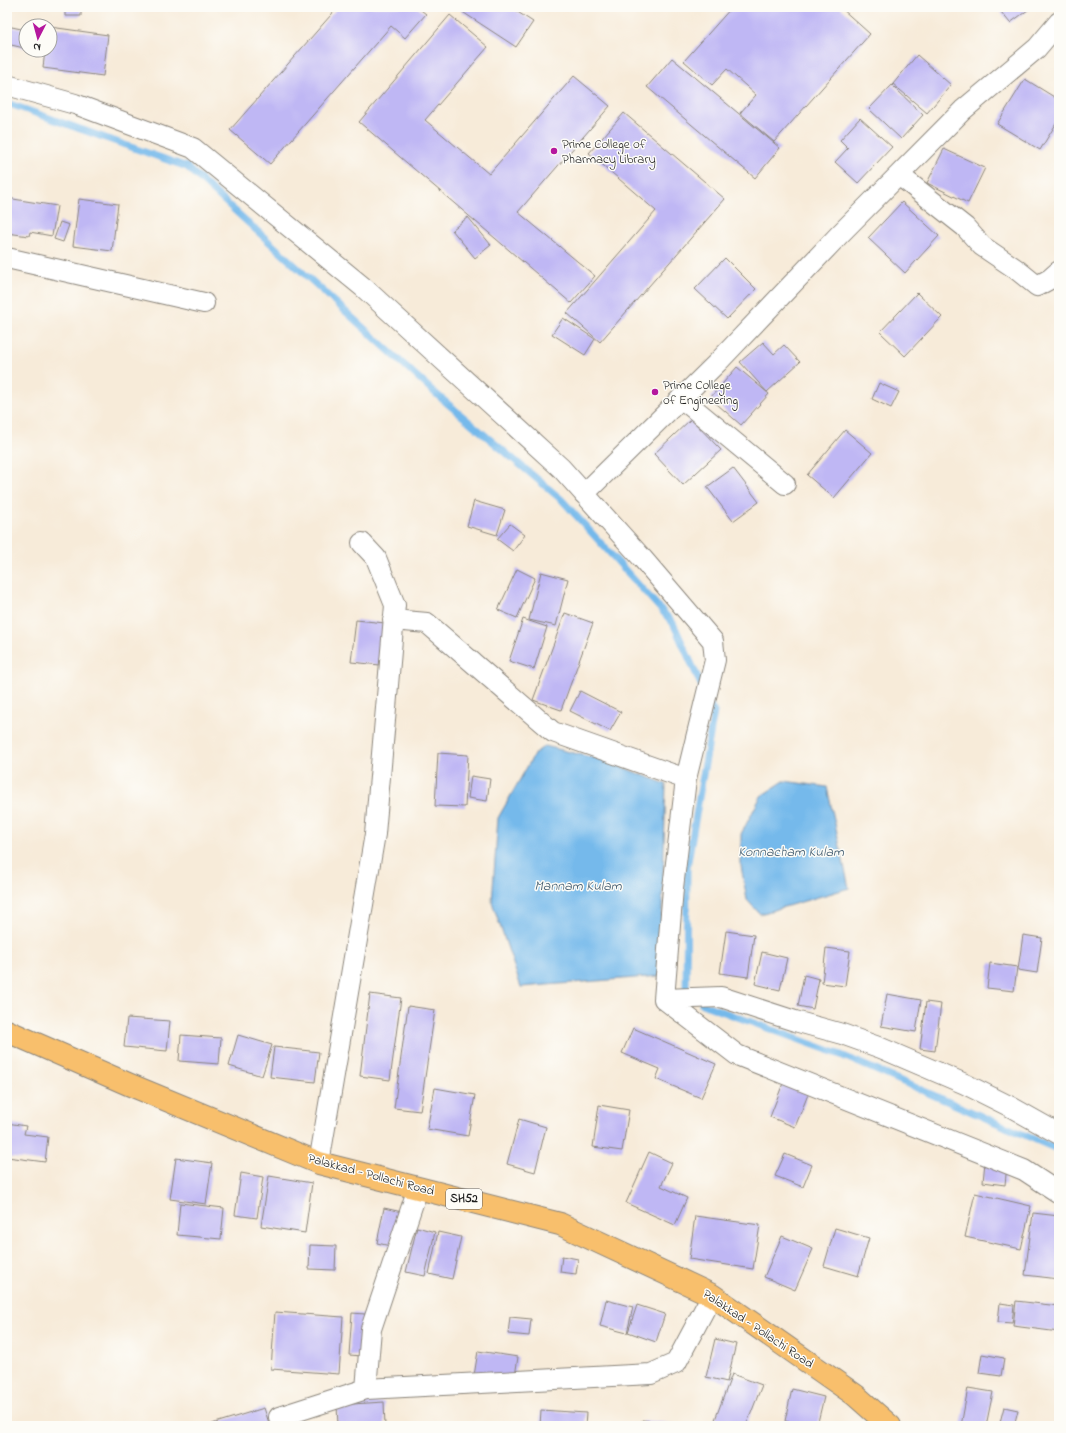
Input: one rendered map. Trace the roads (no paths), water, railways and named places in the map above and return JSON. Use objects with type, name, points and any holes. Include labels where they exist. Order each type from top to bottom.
[{"type":"main road","name":"Palakkad - Pollachi Road","points":[[7,1030],[128,1084],[319,1163],[560,1224],[712,1295],[855,1394],[890,1426]]},
{"type":"street","points":[[584,494],[723,356],[963,110],[1037,48],[1059,22]]},
{"type":"street","points":[[7,86],[75,104],[193,148],[363,287],[561,468],[642,558],[713,641],[715,660],[686,779],[673,888],[669,999]]},
{"type":"street","points":[[899,175],[965,227],[982,246],[1016,269],[1037,286],[1050,279],[1059,271]]},
{"type":"street","points":[[7,258],[204,303]]},
{"type":"street","points":[[681,398],[784,484]]},
{"type":"street","points":[[319,1163],[375,834],[395,605],[376,558],[362,543]]},
{"type":"street","points":[[393,620],[427,623],[553,732],[686,779]]},
{"type":"street","points":[[669,999],[721,996],[795,1021],[842,1034],[881,1048],[965,1084],[1011,1107],[1059,1134]]},
{"type":"street","points":[[669,999],[737,1056],[1024,1170],[1059,1194]]},
{"type":"street","points":[[366,1390],[371,1329],[418,1188]]},
{"type":"street","points":[[282,1426],[279,1417],[366,1390],[650,1374],[676,1363],[712,1295]]},
{"type":"water","name":"Mannam Kulam","points":[[545,746],[603,760],[666,784],[660,976],[521,987],[492,902],[498,818],[535,753]]},
{"type":"water","name":"Konnacham Kulam","points":[[784,781],[827,787],[849,888],[760,914],[747,900],[741,866],[741,834],[761,796]]},
{"type":"waterway","points":[[7,103],[187,167],[435,393],[562,500],[673,623],[703,689]]},
{"type":"waterway","points":[[686,997],[687,867],[714,712],[709,703]]},
{"type":"waterway","points":[[702,1004],[841,1055],[1059,1150]]},
{"type":"place","name":"Prime College of Pharmacy Library","points":[[554,151]]},
{"type":"place","name":"Prime College of Engineering","points":[[655,392]]}]
